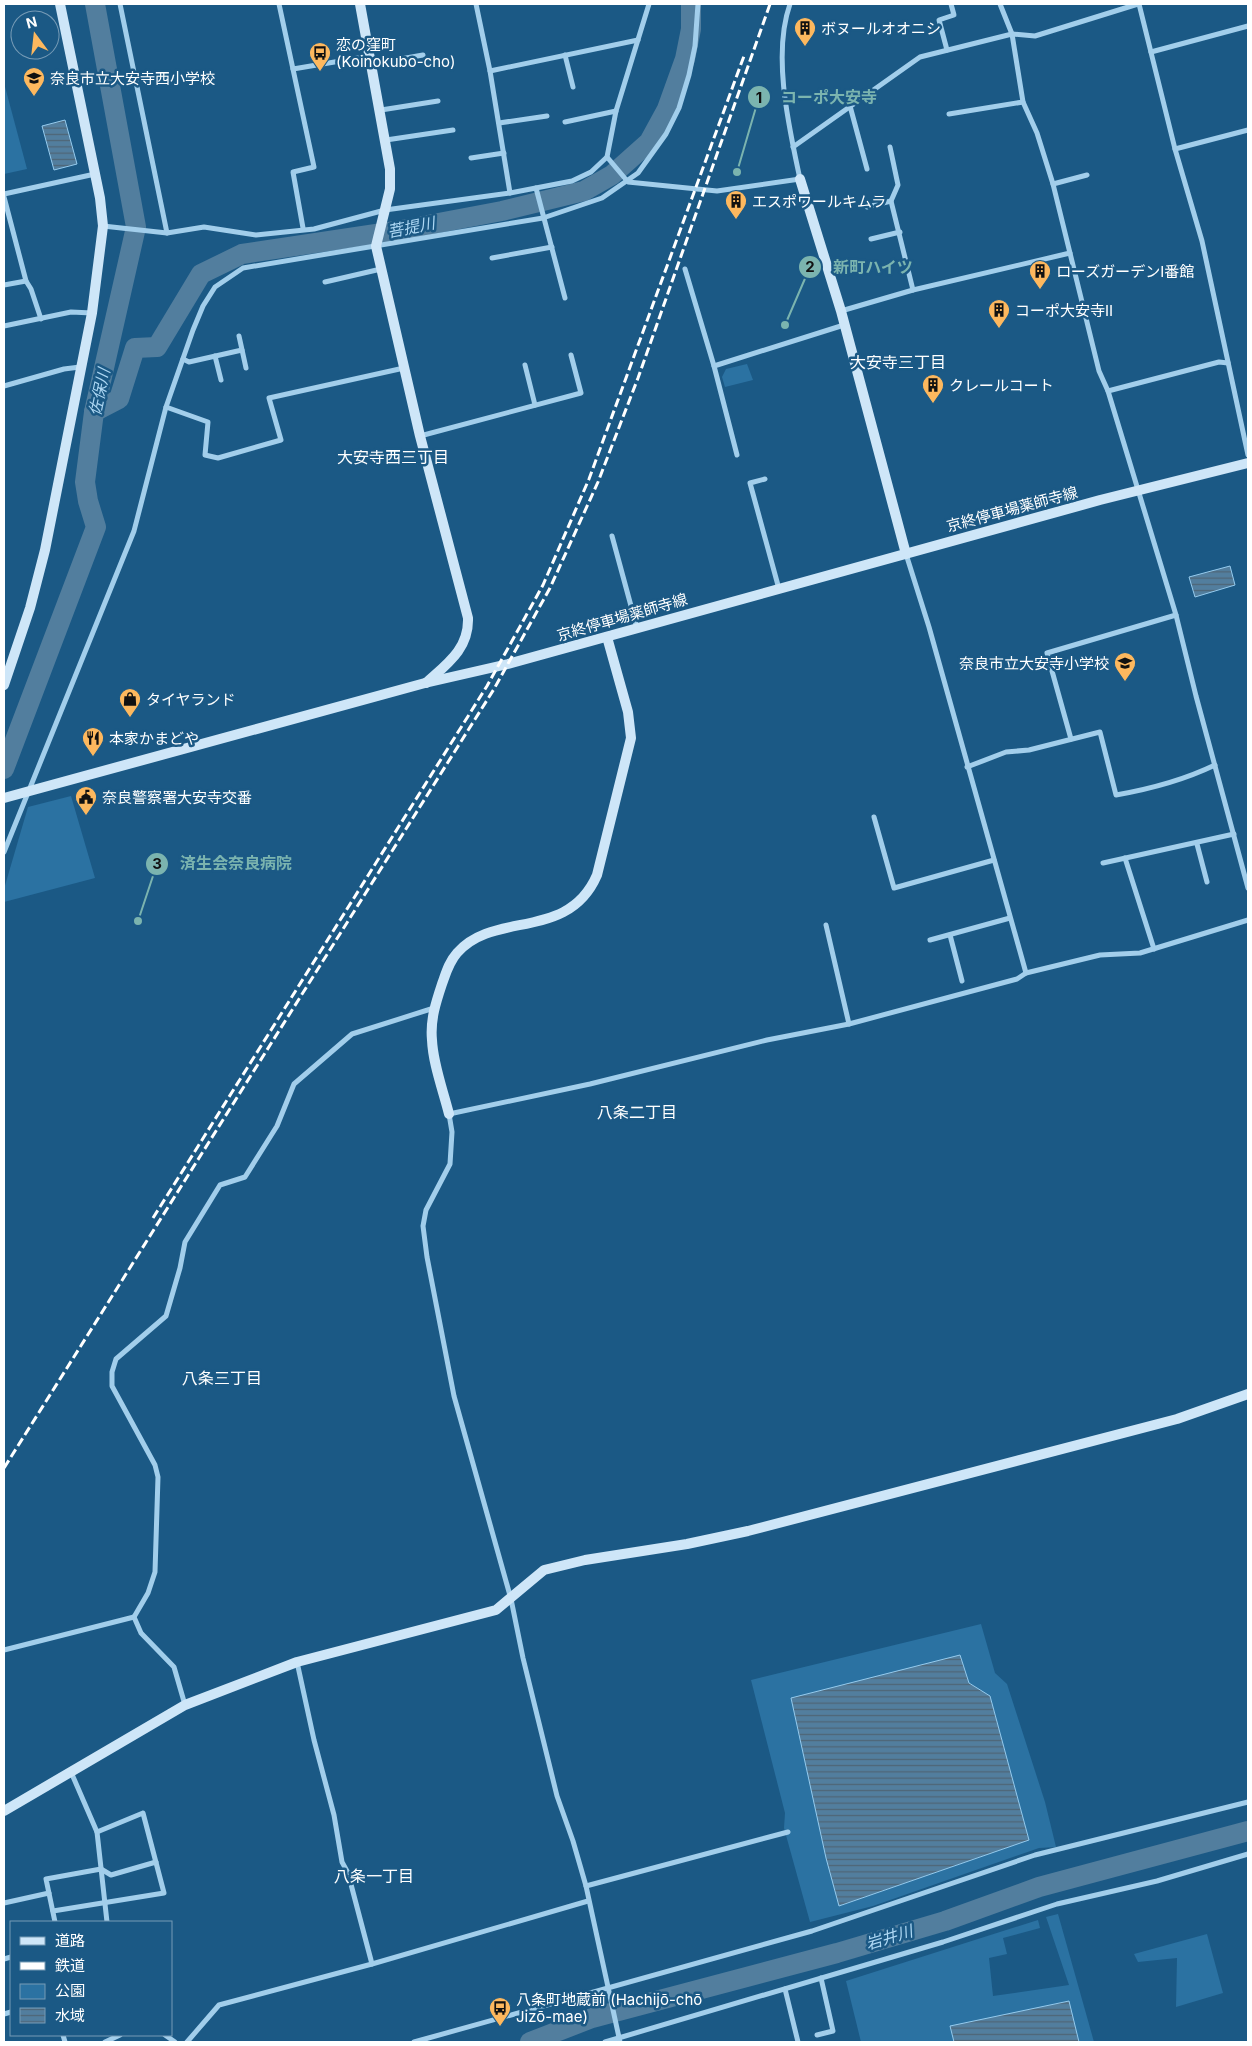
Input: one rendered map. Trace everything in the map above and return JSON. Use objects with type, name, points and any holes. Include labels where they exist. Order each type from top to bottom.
[{"type":"street","points":[[4,685],[30,608],[45,550],[92,313],[103,226],[95,174],[60,4]]},
{"type":"street","points":[[120,4],[167,233]]},
{"type":"street","points":[[279,4],[314,167],[293,172],[303,228]]},
{"type":"street","points":[[360,4],[381,110],[390,169],[390,189],[376,245],[420,436],[469,626],[465,642],[458,653],[425,683]]},
{"type":"street","points":[[476,4],[490,71],[510,193]]},
{"type":"street","points":[[103,226],[167,233],[204,227],[256,235],[303,228],[314,229],[384,214],[572,181],[591,172],[609,159],[616,111],[649,4]]},
{"type":"street","points":[[4,852],[25,793],[134,531],[166,407],[203,306],[215,288],[232,273],[243,268],[542,216],[602,198],[638,173],[666,134],[678,108],[695,46],[698,4]]},
{"type":"street","points":[[790,4],[783,32],[782,54],[788,119],[800,178],[841,310],[906,554],[929,627],[1026,973]]},
{"type":"street","points":[[948,50],[939,20],[954,15],[951,4]]},
{"type":"street","points":[[1000,4],[1012,34],[1023,102],[1037,133],[1053,184],[1099,371],[1108,392],[1139,490],[1176,615],[1248,888]]},
{"type":"street","points":[[793,147],[920,57],[1012,34],[1035,36],[1138,4],[1202,241],[1248,455]]},
{"type":"street","points":[[1151,52],[1248,26]]},
{"type":"street","points":[[490,71],[638,40]]},
{"type":"street","points":[[565,55],[573,87]]},
{"type":"street","points":[[293,69],[423,56]]},
{"type":"street","points":[[381,110],[438,101]]},
{"type":"street","points":[[949,114],[1023,102]]},
{"type":"street","points":[[850,106],[867,169]]},
{"type":"street","points":[[565,122],[616,111]]},
{"type":"street","points":[[499,123],[547,116]]},
{"type":"street","points":[[386,140],[453,130]]},
{"type":"street","points":[[1176,150],[1248,130]]},
{"type":"street","points":[[890,147],[898,185],[891,201],[914,290]]},
{"type":"street","points":[[471,158],[504,153]]},
{"type":"street","points":[[609,159],[627,180],[717,192],[800,178]]},
{"type":"street","points":[[41,319],[31,289],[26,281],[4,196],[95,174]]},
{"type":"street","points":[[1053,184],[1087,175]]},
{"type":"street","points":[[536,188],[565,298]]},
{"type":"street","points":[[867,207],[891,201]]},
{"type":"street","points":[[871,239],[900,232]]},
{"type":"street","points":[[492,258],[552,247]]},
{"type":"street","points":[[841,310],[914,290],[1070,253]]},
{"type":"street","points":[[325,282],[381,269]]},
{"type":"street","points":[[685,269],[714,366],[737,455]]},
{"type":"street","points":[[4,285],[26,281]]},
{"type":"street","points":[[4,326],[71,312],[92,313]]},
{"type":"street","points":[[714,366],[844,325]]},
{"type":"street","points":[[239,336],[246,368]]},
{"type":"street","points":[[183,359],[189,362],[242,350]]},
{"type":"street","points":[[420,436],[581,393],[571,355]]},
{"type":"street","points":[[215,356],[221,380]]},
{"type":"street","points":[[1108,392],[1219,362],[1228,363]]},
{"type":"street","points":[[525,365],[536,405]]},
{"type":"street","points":[[4,386],[64,369],[80,367]]},
{"type":"street","points":[[166,407],[208,422],[205,456],[218,458],[281,440],[269,398],[404,368]]},
{"type":"street","name":"京終停車場薬師寺線","points":[[4,798],[425,683],[508,664],[1139,490],[1248,464]]},
{"type":"street","points":[[764,479],[750,483],[779,589]]},
{"type":"street","points":[[612,536],[638,628]]},
{"type":"street","points":[[1071,739],[1047,653],[1176,615]]},
{"type":"street","points":[[607,637],[628,712],[632,738],[597,875],[590,890],[579,903],[566,912],[484,935],[466,945],[449,964],[434,1008],[432,1040],[452,1132],[450,1164],[426,1210],[423,1226],[454,1396],[511,1598],[523,1658],[556,1796],[573,1841],[586,1886],[620,2037]]},
{"type":"street","points":[[967,767],[1006,752],[1029,750],[1100,732],[1116,795],[1146,790],[1198,773],[1215,765]]},
{"type":"street","points":[[874,817],[894,888],[994,860]]},
{"type":"street","points":[[1103,863],[1197,844],[1234,834]]},
{"type":"street","points":[[1197,844],[1207,882]]},
{"type":"street","points":[[1125,858],[1154,949]]},
{"type":"street","points":[[930,940],[1010,918]]},
{"type":"street","points":[[449,1114],[590,1084],[767,1040],[849,1024],[1017,979],[1026,973],[1100,955],[1140,953],[1248,920]]},
{"type":"street","points":[[826,925],[849,1024]]},
{"type":"street","points":[[950,934],[962,981]]},
{"type":"street","points":[[4,1650],[134,1617],[148,1593],[155,1572],[158,1477],[155,1465],[112,1386],[112,1372],[116,1359],[166,1316],[180,1268],[185,1242],[220,1185],[245,1177],[277,1126],[294,1084],[352,1034],[434,1008]]},
{"type":"street","points":[[4,1811],[185,1705],[297,1662],[496,1610],[523,1585],[544,1570],[585,1560],[687,1544],[748,1531],[1177,1419],[1248,1394]]},
{"type":"street","points":[[134,1617],[141,1633],[174,1667],[185,1705]]},
{"type":"street","points":[[297,1662],[314,1740],[334,1815],[342,1862],[348,1873],[372,1964]]},
{"type":"street","points":[[71,1772],[96,1832],[107,1921]]},
{"type":"street","points":[[414,2042],[812,1931],[1035,1855],[1248,1802]]},
{"type":"street","points":[[53,1911],[164,1892],[143,1813],[96,1832]]},
{"type":"street","points":[[586,1886],[788,1832]]},
{"type":"street","points":[[605,2042],[943,1942],[1057,1904],[1157,1882],[1248,1854]]},
{"type":"street","points":[[55,1921],[46,1878],[101,1869],[111,1875],[156,1862]]},
{"type":"street","points":[[4,1904],[49,1893]]},
{"type":"street","points":[[187,2042],[219,2005],[372,1964],[588,1901]]},
{"type":"street","points":[[817,2035],[834,2030],[822,1978]]},
{"type":"street","points":[[785,1989],[798,2042]]},
{"type":"street","points":[[105,2042],[118,2036]]},
{"type":"green space","points":[[4,83],[27,169],[4,174]]},
{"type":"green space","points":[[747,364],[753,380],[725,387],[722,377],[726,369]]},
{"type":"green space","points":[[71,796],[95,878],[4,902],[4,889],[28,807]]},
{"type":"green space","points":[[981,1624],[995,1673],[1007,1684],[1045,1802],[1056,1847],[1039,1848],[873,1906],[810,1922],[784,1828],[785,1813],[751,1680]],"holes":[[[960,1655],[969,1683],[990,1696],[1029,1840],[840,1906]]]},
{"type":"green space","points":[[1058,1914],[1094,2042],[1079,2042],[1068,2001],[950,2027],[954,2042],[861,2042],[846,1981],[1038,1920],[1040,1928],[1003,1938],[1007,1954],[989,1958],[993,1996],[1069,1985],[1046,1917]]},
{"type":"green space","points":[[1207,1934],[1223,1993],[1176,2007],[1177,1958],[1138,1962],[1134,1954]]},
{"type":"water","points":[[65,120],[77,164],[54,170],[42,126]]},
{"type":"water","points":[[1230,566],[1235,585],[1195,597],[1189,577]]},
{"type":"water","points":[[960,1655],[969,1683],[990,1696],[1029,1840],[839,1906],[826,1858],[791,1698]]},
{"type":"water","points":[[1069,2001],[1079,2042],[954,2042],[950,2026]]},
{"type":"waterway","name":"佐保川","points":[[4,769],[96,527],[88,501],[85,482],[94,412],[136,227],[95,4]]},
{"type":"waterway","name":"菩提川","points":[[94,412],[119,399],[135,348],[157,347],[201,274],[242,254],[396,231],[502,211],[584,191],[612,175],[649,142],[667,109],[685,59],[691,29],[691,4]]},
{"type":"waterway","name":"岩井川","points":[[530,2042],[592,2018],[837,1953],[945,1921],[1039,1887],[1248,1831]]},
{"type":"railway","points":[[4,1468],[494,689],[550,588],[598,482],[638,378],[770,4]]},
{"type":"railway","points":[[153,1218],[487,686],[543,585],[589,479],[744,56]]},
{"type":"place","name":"ボヌールオオニシ","points":[[805,47]]},
{"type":"place","name":"恋の窪町 (Koinokubo-cho)","points":[[320,72]]},
{"type":"place","name":"奈良市立大安寺西小学校","points":[[34,97]]},
{"type":"place","name":"コーポ大安寺","points":[[737,172]]},
{"type":"place","name":"エスポワールキムラ","points":[[736,220]]},
{"type":"place","name":"ローズガーデンⅠ番館","points":[[1040,290]]},
{"type":"place","name":"新町ハイツ","points":[[785,325]]},
{"type":"place","name":"コーポ大安寺Ⅱ","points":[[999,329]]},
{"type":"place","name":"クレールコート","points":[[933,404]]},
{"type":"place","name":"奈良市立大安寺小学校","points":[[1125,682]]},
{"type":"place","name":"タイヤランド","points":[[130,718]]},
{"type":"place","name":"本家かまどや","points":[[93,757]]},
{"type":"place","name":"奈良警察署大安寺交番","points":[[86,816]]},
{"type":"place","name":"済生会奈良病院","points":[[138,921]]},
{"type":"place","name":"八条町地蔵前 (Hachijō-chō Jizō-mae)","points":[[500,2027]]},
{"type":"district","name":"大安寺三丁目","points":[[898,362]]},
{"type":"district","name":"大安寺西三丁目","points":[[393,457]]},
{"type":"district","name":"八条二丁目","points":[[637,1112]]},
{"type":"district","name":"八条三丁目","points":[[222,1378]]},
{"type":"district","name":"八条一丁目","points":[[374,1876]]}]
